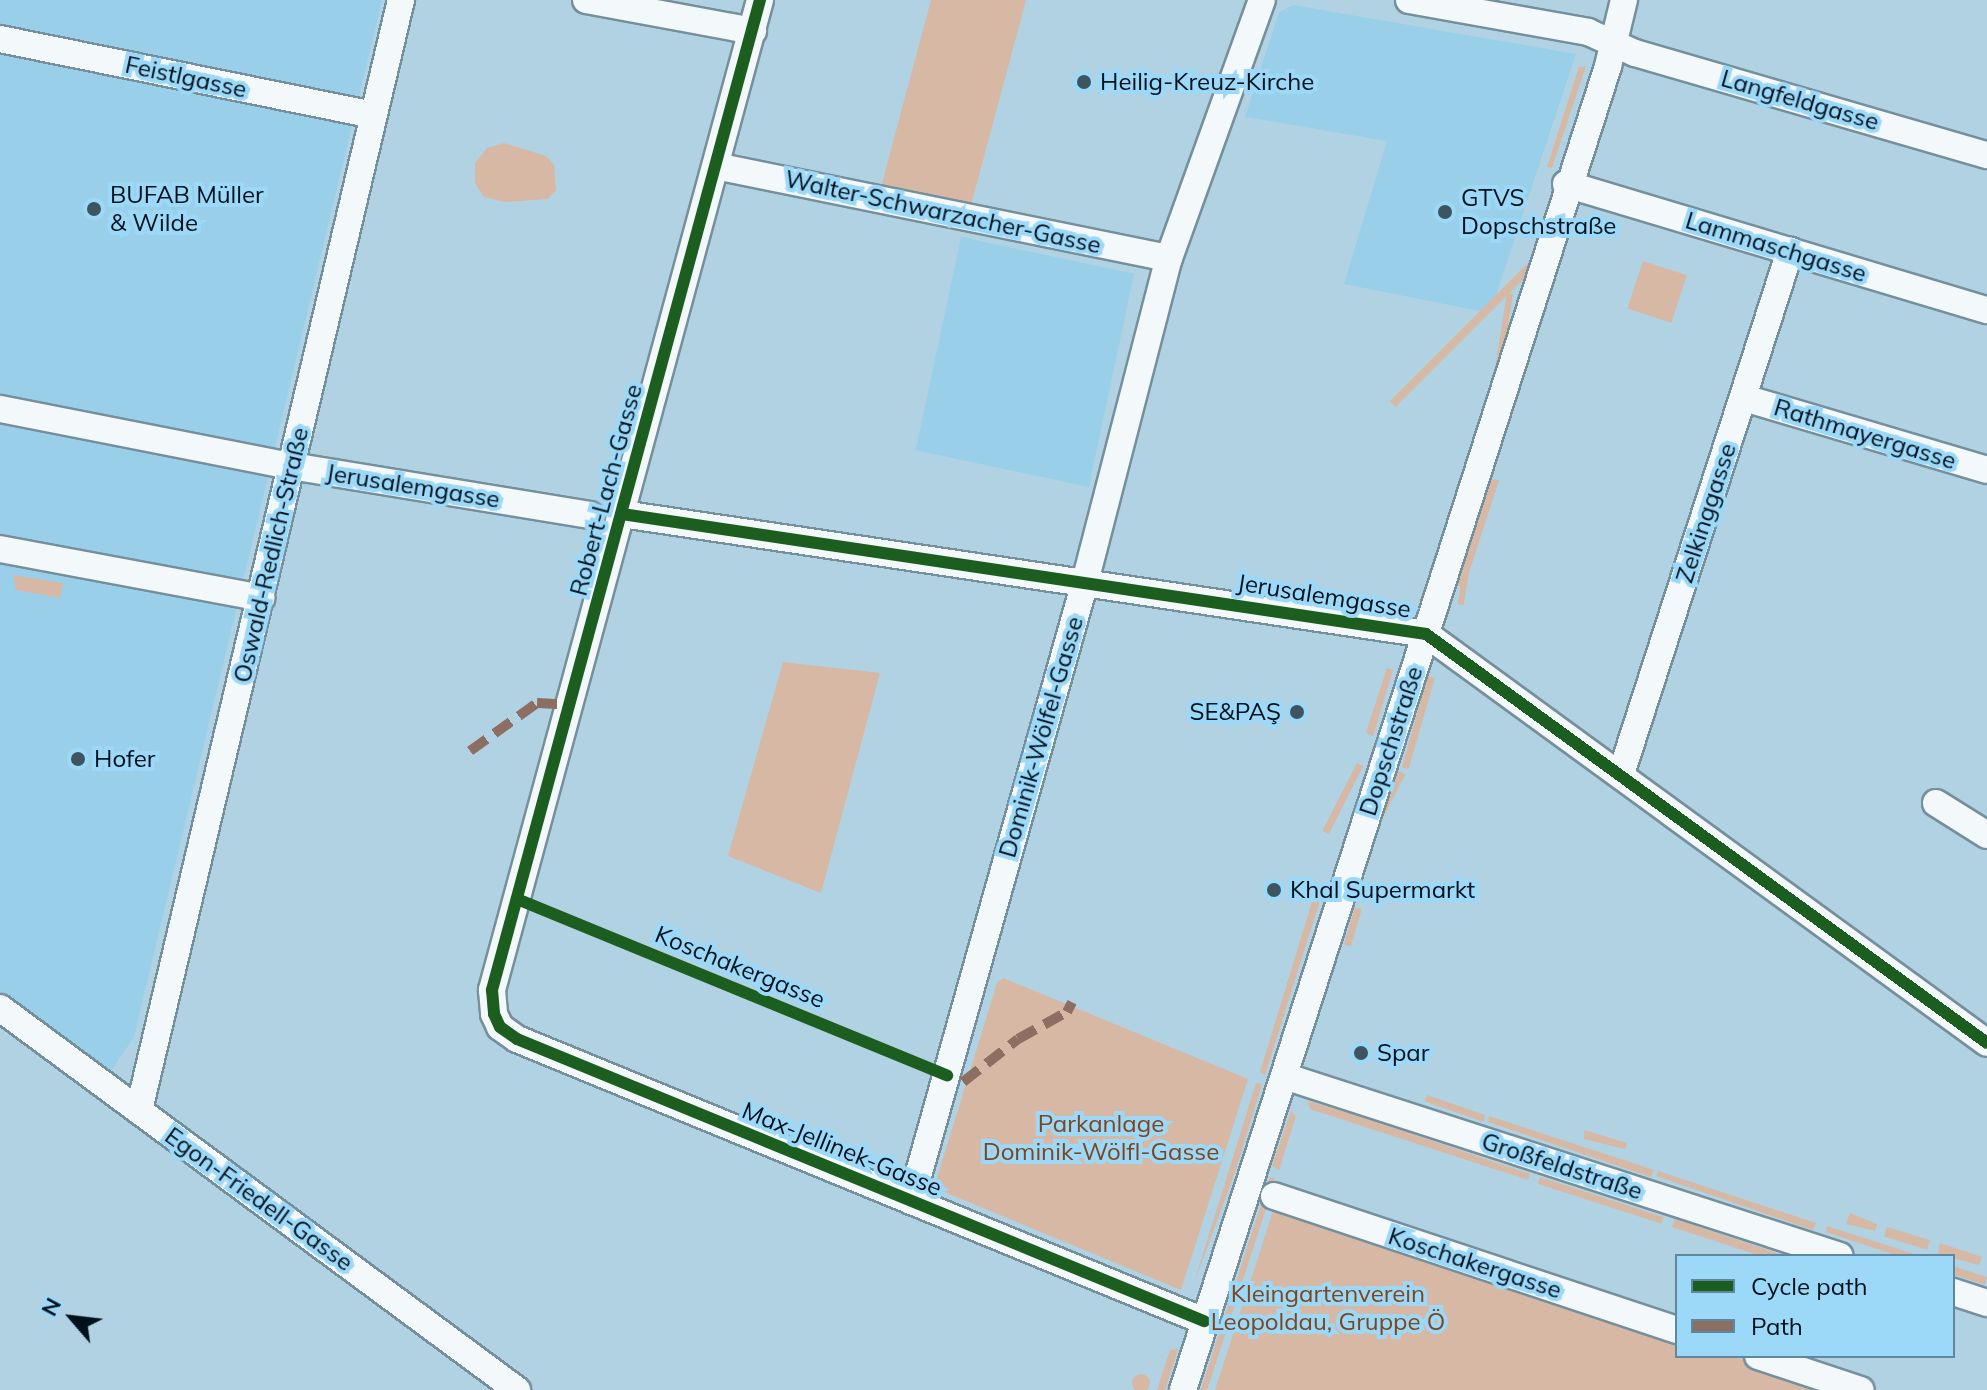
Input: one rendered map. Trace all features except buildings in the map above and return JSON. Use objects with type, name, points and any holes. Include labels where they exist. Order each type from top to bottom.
[{"type":"street","name":"Oswald-Redlich-Straße","points":[[139,1110],[401,0]]},
{"type":"street","points":[[586,0],[753,31]]},
{"type":"street","name":"Robert-Lach-Gasse","points":[[492,990],[760,0]]},
{"type":"street","name":"Dominik-Wölfel-Gasse","points":[[911,1201],[1085,582],[1169,258],[1262,0]]},
{"type":"street","name":"Langfeldgasse","points":[[1409,0],[1588,32],[1613,43],[1987,155]]},
{"type":"street","name":"Dopschstraße","points":[[1183,1390],[1426,634],[1624,0]]},
{"type":"street","name":"Feistlgasse","points":[[0,39],[372,115]]},
{"type":"street","name":"Walter-Schwarzacher-Gasse","points":[[716,166],[1169,258]]},
{"type":"street","name":"Lammaschgasse","points":[[1566,184],[1987,310]]},
{"type":"street","name":"Zelkinggasse","points":[[1621,774],[1790,251]]},
{"type":"street","name":"Rathmayergasse","points":[[1744,398],[1987,470]]},
{"type":"street","name":"Jerusalemgasse","points":[[0,409],[291,466],[590,515]]},
{"type":"street","name":"Jerusalemgasse","points":[[622,514],[1426,634],[1987,1043]]},
{"type":"street","points":[[0,549],[261,598]]},
{"type":"street","points":[[1936,803],[1987,835]]},
{"type":"street","name":"Max-Jellinek-Gasse","points":[[492,990],[500,1027],[517,1039],[1204,1321]]},
{"type":"street","name":"Egon-Friedell-Gasse","points":[[0,1008],[517,1390]]},
{"type":"street","name":"Großfeldstraße","points":[[1284,1076],[1834,1254]]},
{"type":"street","name":"Koschakergasse","points":[[1274,1196],[1675,1329]]},
{"type":"street","points":[[1955,1293],[1987,1303]]},
{"type":"street","points":[[1764,1358],[1861,1390]]},
{"type":"shaded area","points":[[0,0],[382,0],[134,1037],[111,1071],[0,991]]},
{"type":"shaded area","name":"GTVS Dopschstraße","points":[[1293,5],[1576,54],[1490,313],[1344,284],[1387,141],[1245,117],[1279,12]]},
{"type":"shaded area","points":[[961,237],[1134,274],[1089,487],[916,450]]},
{"type":"green space","points":[[931,0],[1026,0],[971,205],[881,187]]},
{"type":"green space","points":[[1586,66],[1552,168],[1547,167],[1579,67]]},
{"type":"green space","points":[[504,143],[546,156],[554,165],[556,190],[548,199],[504,202],[484,197],[475,183],[475,163],[487,148]]},
{"type":"green space","points":[[1575,216],[1581,222],[1395,407],[1390,401]]},
{"type":"green space","points":[[1643,261],[1687,275],[1671,323],[1628,309]]},
{"type":"green space","points":[[1507,293],[1513,294],[1464,605],[1458,604]]},
{"type":"green space","points":[[1491,479],[1499,480],[1464,588],[1458,585]]},
{"type":"green space","points":[[13,575],[63,583],[60,598],[16,590]]},
{"type":"green space","points":[[783,662],[880,673],[821,893],[728,856]]},
{"type":"green space","points":[[1387,668],[1393,670],[1373,736],[1366,733]]},
{"type":"green space","points":[[1428,676],[1435,678],[1409,769],[1402,767]]},
{"type":"green space","points":[[1357,763],[1363,766],[1329,834],[1322,831]]},
{"type":"green space","points":[[1399,771],[1405,774],[1342,898],[1336,895]]},
{"type":"green space","points":[[1315,892],[1322,894],[1265,1075],[1260,1072]]},
{"type":"green space","points":[[1355,907],[1362,909],[1351,946],[1344,944]]},
{"type":"green space","name":"Parkanlage Dominik-Wölfl-Gasse","points":[[1003,978],[1248,1079],[1181,1290],[942,1191],[937,1178],[997,983]]},
{"type":"green space","points":[[1256,1083],[1262,1084],[1235,1172],[1193,1286]]},
{"type":"green space","points":[[1427,1095],[1486,1115],[1483,1122],[1425,1102]]},
{"type":"green space","points":[[1308,1101],[1530,1174],[1528,1180],[1310,1109]]},
{"type":"green space","points":[[1291,1111],[1296,1116],[1279,1170],[1272,1166]]},
{"type":"green space","points":[[1489,1116],[1654,1170],[1651,1177],[1488,1122]]},
{"type":"green space","points":[[1584,1130],[1627,1143],[1625,1149],[1584,1139]]},
{"type":"green space","points":[[1658,1171],[1816,1223],[1813,1230],[1656,1176]]},
{"type":"green space","points":[[1270,1177],[1276,1179],[1207,1390],[1201,1390]]},
{"type":"green space","points":[[1540,1177],[1664,1217],[1661,1224],[1538,1184]]},
{"type":"green space","name":"Kleingartenverein Leopoldau, Gruppe Ö","points":[[1275,1205],[1675,1337],[1675,1358],[1737,1358],[1834,1390],[1215,1390]]},
{"type":"green space","points":[[1850,1213],[1877,1224],[1875,1231],[1846,1224]]},
{"type":"green space","points":[[1675,1219],[1778,1254],[1755,1254],[1672,1227]]},
{"type":"green space","points":[[1827,1226],[1914,1254],[1892,1254],[1826,1232]]},
{"type":"green space","points":[[1887,1227],[1930,1240],[1927,1250],[1884,1237]]},
{"type":"green space","points":[[1940,1243],[1982,1257],[1979,1265],[1955,1259],[1955,1254],[1938,1254]]},
{"type":"green space","points":[[1955,1267],[1987,1277],[1985,1285],[1955,1275]]},
{"type":"green space","points":[[1178,1349],[1165,1390],[1157,1390],[1170,1350]]},
{"type":"green space","points":[[1141,1374],[1149,1380],[1149,1386],[1144,1391],[1135,1389],[1132,1383]]},
{"type":"marked path","points":[[470,751],[537,703],[570,705]]},
{"type":"marked path","points":[[963,1082],[1018,1039],[1067,1012],[1072,1002]]},
{"type":"cycle path","points":[[760,0],[492,990],[494,1014],[500,1027],[517,1039],[1204,1321]]},
{"type":"cycle path","points":[[622,514],[1426,634],[1987,1043]]},
{"type":"cycle path","points":[[517,899],[947,1075]]},
{"type":"place","name":"Heilig-Kreuz-Kirche","points":[[1084,82]]},
{"type":"place","name":"BUFAB Müller & Wilde","points":[[94,209]]},
{"type":"place","name":"GTVS Dopschstraße","points":[[1445,212]]},
{"type":"place","name":"SE&PAŞ","points":[[1297,712]]},
{"type":"place","name":"Hofer","points":[[78,759]]},
{"type":"place","name":"Khal Supermarkt","points":[[1274,890]]},
{"type":"place","name":"Spar","points":[[1361,1053]]}]
